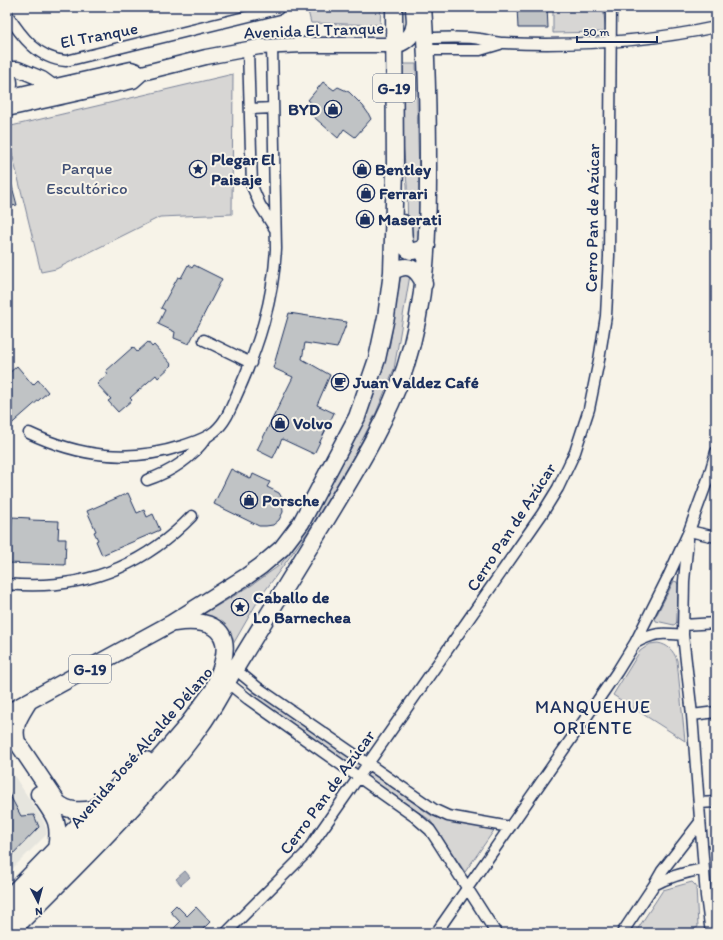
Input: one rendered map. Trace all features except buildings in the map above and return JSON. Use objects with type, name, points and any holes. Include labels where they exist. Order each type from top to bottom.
[{"type":"main road","name":"G-19","points":[[7,713],[172,623],[261,566],[286,544],[301,523],[351,431],[365,396],[383,336],[390,295],[392,272],[395,169],[394,7]]},
{"type":"main road","points":[[394,45],[399,45],[404,42],[414,28],[414,7]]},
{"type":"main road","name":"Avenida José Alcalde Délano","points":[[11,933],[123,821],[182,753],[201,727],[348,484],[383,421],[398,387],[409,354],[424,284],[427,246],[428,142],[426,44],[423,7]]},
{"type":"main road","name":"Avenida El Tranque","points":[[7,109],[52,95],[133,81],[142,73],[248,49],[272,46],[394,45]]},
{"type":"main road","points":[[8,69],[36,91],[52,95]]},
{"type":"main road","points":[[7,93],[10,88],[11,80],[8,69]]},
{"type":"main road","points":[[8,69],[18,69],[42,78],[52,95]]},
{"type":"main road","points":[[7,97],[36,91]]},
{"type":"main road","points":[[395,169],[402,175],[404,244],[409,250],[418,250],[427,246]]},
{"type":"main road","points":[[392,272],[402,268],[411,268],[418,273],[424,284]]},
{"type":"main road","points":[[172,623],[191,622],[208,624],[216,628],[222,636],[225,647],[224,660],[212,692]]},
{"type":"main road","name":"Avenida José Alcalde Délano","points":[[7,918],[119,805],[185,728],[212,692],[235,669]]},
{"type":"main road","points":[[29,701],[16,725],[15,735],[17,742],[58,803],[69,809],[82,811],[94,809]]},
{"type":"main road","points":[[7,900],[94,809],[147,759],[185,728]]},
{"type":"main road","points":[[7,746],[56,819],[58,828],[56,848]]},
{"type":"street","name":"Cerro Pan de Azúcar","points":[[226,933],[305,854],[542,514],[558,488],[575,452],[588,408],[599,360],[606,316],[609,256],[611,7]]},
{"type":"street","name":"El Tranque","points":[[8,20],[39,52],[51,59],[66,61],[278,9]]},
{"type":"street","points":[[426,44],[480,50],[502,43],[563,44],[654,38],[716,27]]},
{"type":"street","points":[[147,480],[167,472],[181,464],[207,437],[214,432],[225,419],[251,363],[263,327],[272,289],[276,249],[272,46]]},
{"type":"street","points":[[248,49],[251,109],[252,186],[260,205],[275,229]]},
{"type":"street","points":[[251,109],[273,108]]},
{"type":"street","points":[[204,340],[251,363]]},
{"type":"street","points":[[29,433],[78,451],[112,456],[147,454],[165,451],[207,437]]},
{"type":"street","points":[[436,933],[585,719],[635,643],[689,532],[716,452]]},
{"type":"street","points":[[7,584],[21,586],[55,585],[104,574],[126,565],[152,550],[179,529],[192,516]]},
{"type":"street","points":[[689,532],[716,537]]},
{"type":"street","points":[[689,532],[684,581],[683,630],[692,715],[706,896],[711,933]]},
{"type":"street","points":[[668,577],[676,574],[684,581]]},
{"type":"street","points":[[649,616],[650,625],[656,633]]},
{"type":"street","points":[[635,643],[648,635],[656,633],[683,630],[716,623]]},
{"type":"street","points":[[235,669],[257,687],[435,810],[448,816],[510,827]]},
{"type":"street","points":[[228,684],[415,817],[430,830],[496,933]]},
{"type":"street","points":[[692,715],[716,712]]},
{"type":"street","points":[[699,804],[716,802]]},
{"type":"street","points":[[622,933],[662,871],[700,822]]},
{"type":"street","points":[[654,885],[677,875],[704,869]]},
{"type":"shaded area","points":[[7,765],[43,820],[47,834],[7,874]]},
{"type":"shaded area","points":[[185,871],[190,877],[181,885],[176,879]]},
{"type":"green space","points":[[307,7],[381,7],[380,25],[311,23]]},
{"type":"green space","points":[[553,7],[603,7],[606,32],[553,33]]},
{"type":"green space","points":[[402,64],[416,64],[419,243],[408,243],[407,185],[403,143]]},
{"type":"green space","name":"Parque Escultórico","points":[[233,74],[232,214],[160,217],[56,269],[41,272],[7,133],[7,127]]},
{"type":"green space","points":[[401,273],[410,275],[394,369],[376,413],[356,452],[310,529],[259,599],[232,646],[202,615],[252,585],[280,565],[303,535],[351,448],[373,398],[390,344]]},
{"type":"green space","points":[[674,581],[677,582],[678,585],[677,622],[674,625],[656,621],[655,618]]},
{"type":"green space","points":[[658,643],[670,648],[677,660],[685,741],[613,695],[640,651],[650,644]]},
{"type":"green space","points":[[254,690],[432,816],[495,829],[465,872],[430,820],[250,696]]},
{"type":"green space","points":[[692,882],[696,886],[698,927],[686,933],[635,933],[663,890]]},
{"type":"place","name":"BYD","points":[[333,109]]},
{"type":"place","name":"Plegar El Paisaje","points":[[198,169]]},
{"type":"place","name":"Bentley","points":[[362,169]]},
{"type":"place","name":"Ferrari","points":[[366,193]]},
{"type":"place","name":"Maserati","points":[[365,219]]},
{"type":"place","name":"Juan Valdez Café","points":[[340,382]]},
{"type":"place","name":"Volvo","points":[[280,423]]},
{"type":"place","name":"Porsche","points":[[249,500]]},
{"type":"place","name":"Caballo de Lo Barnechea","points":[[240,607]]},
{"type":"district","name":"MANQUEHUE ORIENTE","points":[[593,717]]}]
